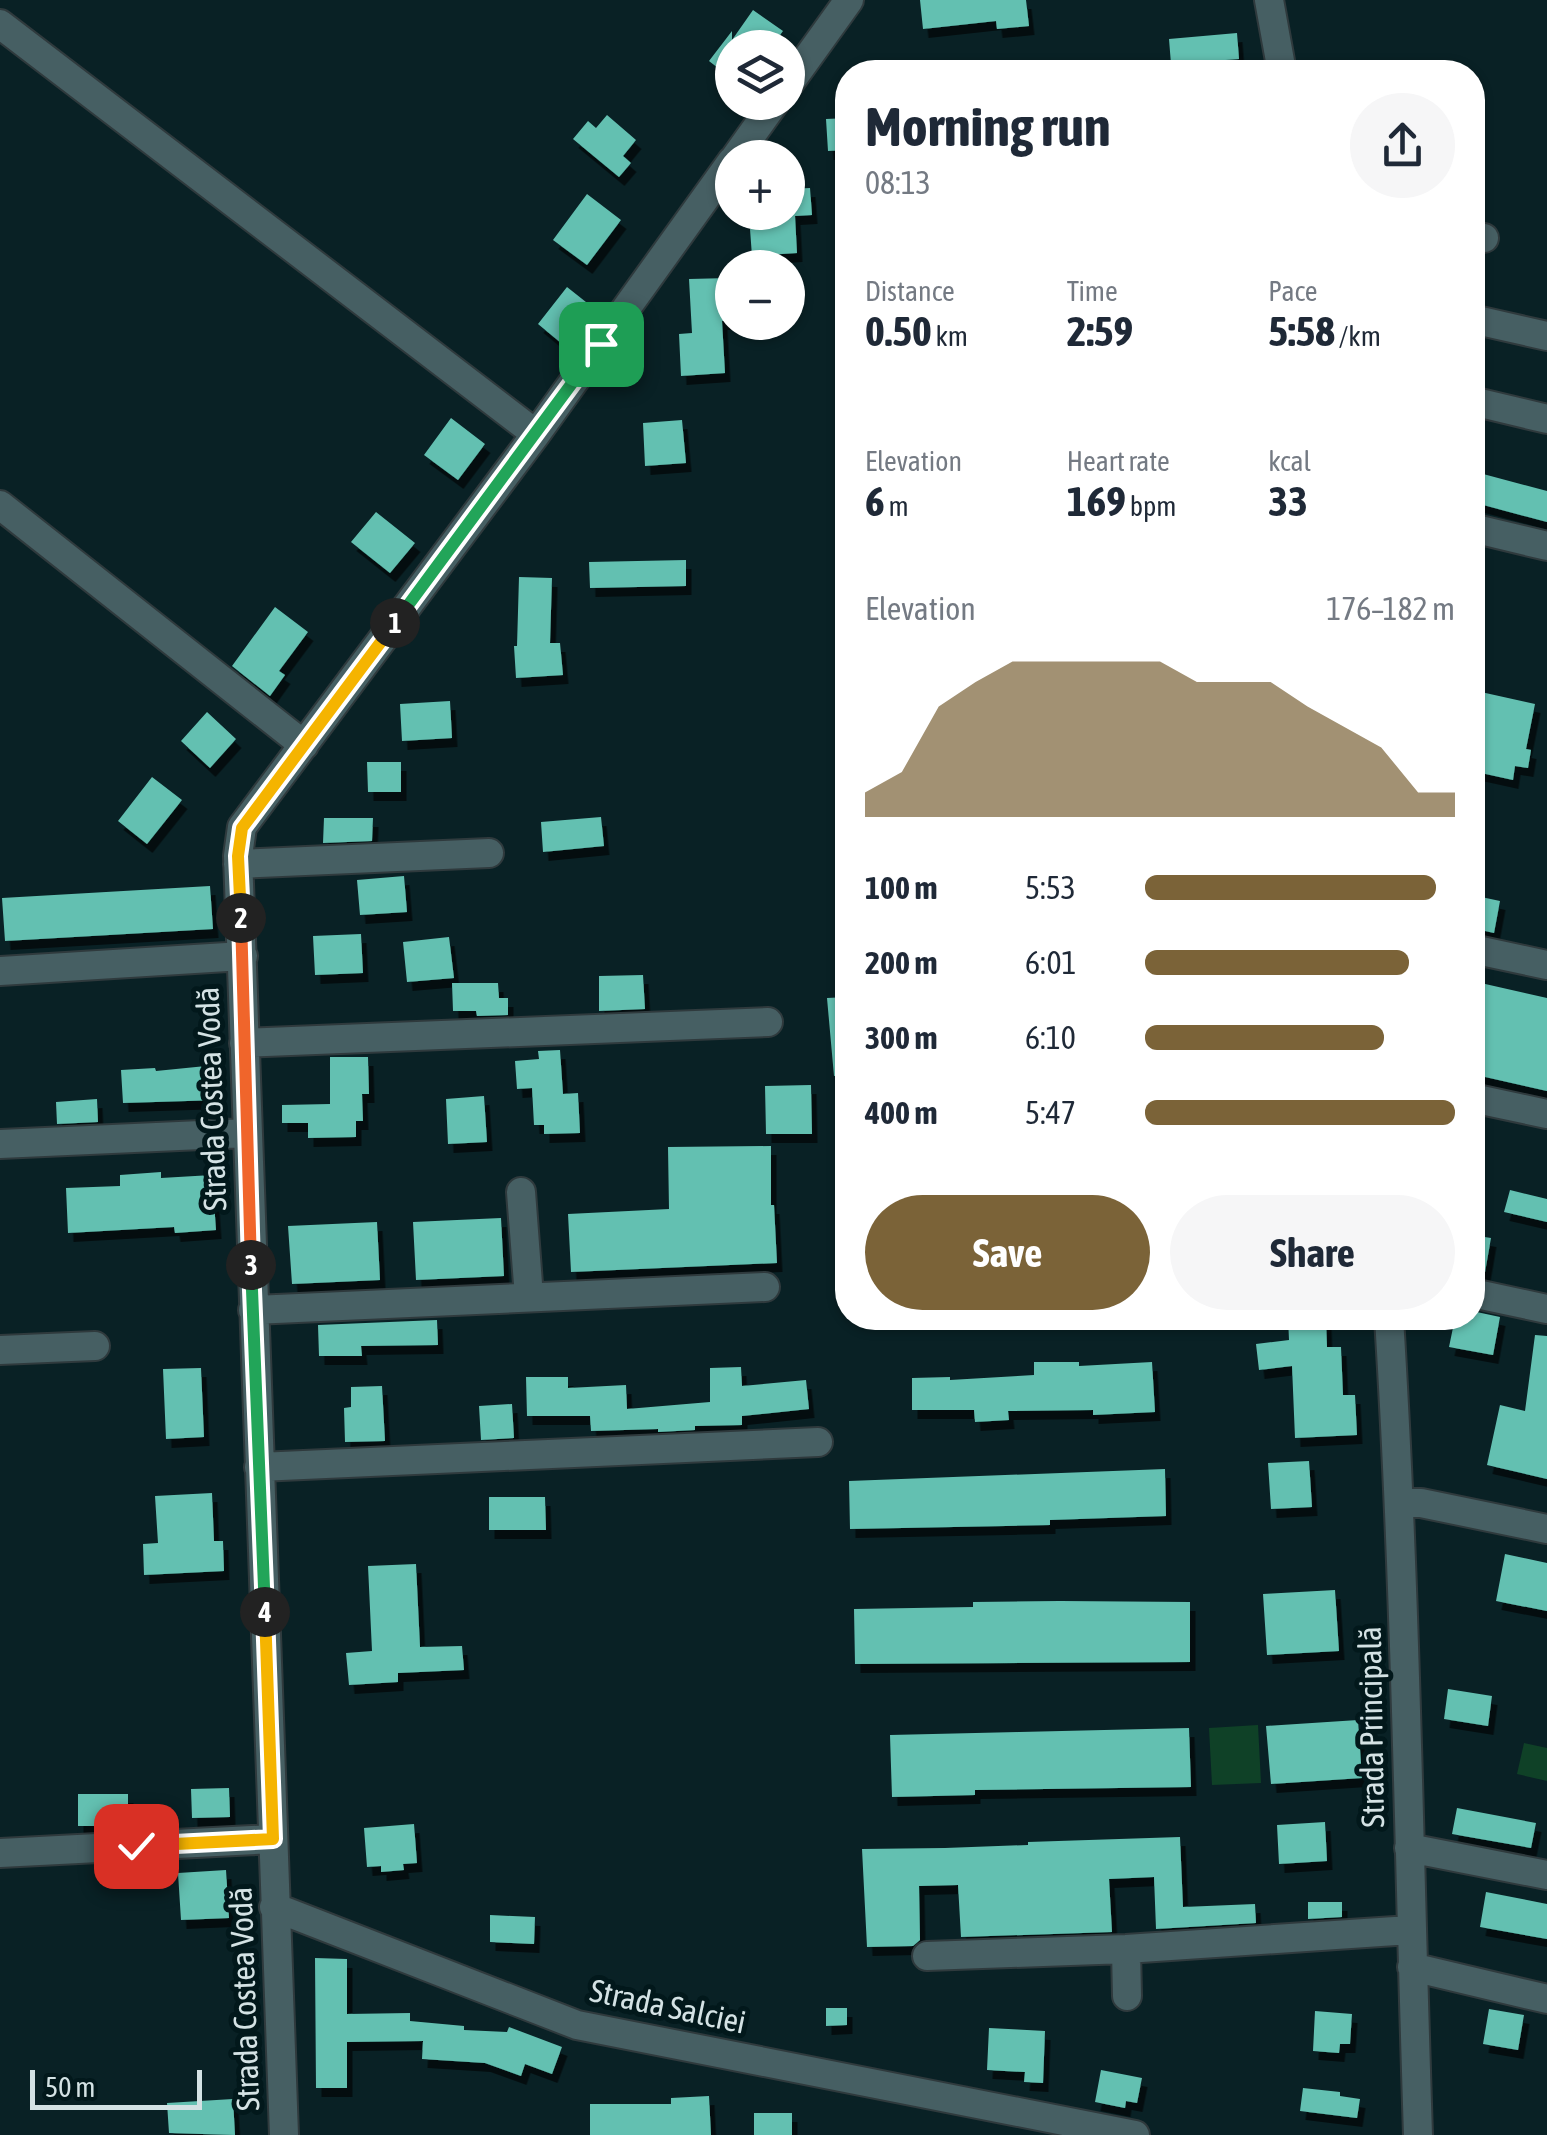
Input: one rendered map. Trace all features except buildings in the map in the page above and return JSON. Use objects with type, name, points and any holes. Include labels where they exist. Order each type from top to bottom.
[{"type":"street","points":[[805,61],[849,0]]},
{"type":"street","points":[[1269,0],[1280,60]]},
{"type":"street","points":[[0,24],[536,434]]},
{"type":"street","name":"Strada Costea Vodă","points":[[284,2135],[246,1133],[238,864],[242,828],[715,186]]},
{"type":"street","points":[[1485,321],[1547,336]]},
{"type":"street","points":[[1485,404],[1547,419]]},
{"type":"street","points":[[0,505],[304,744]]},
{"type":"street","points":[[1485,531],[1547,546]]},
{"type":"street","points":[[238,864],[489,853]]},
{"type":"street","points":[[1485,952],[1547,965]]},
{"type":"street","points":[[0,971],[242,956]]},
{"type":"street","points":[[244,1042],[768,1022]]},
{"type":"street","points":[[1485,1101],[1547,1114]]},
{"type":"street","points":[[0,1144],[246,1133]]},
{"type":"street","points":[[521,1192],[529,1297]]},
{"type":"street","points":[[253,1310],[765,1287]]},
{"type":"street","points":[[1485,1296],[1547,1309]]},
{"type":"street","name":"Strada Principală","points":[[1390,1330],[1401,1503],[1418,2135]]},
{"type":"street","points":[[0,1350],[95,1346]]},
{"type":"street","points":[[259,1467],[818,1442]]},
{"type":"street","points":[[1401,1503],[1421,1502],[1547,1529]]},
{"type":"street","points":[[0,1853],[273,1839]]},
{"type":"street","points":[[1409,1848],[1547,1875]]},
{"type":"street","name":"Strada Salciei","points":[[274,1907],[577,2024],[1063,2129],[1135,2135]]},
{"type":"street","points":[[927,1956],[1126,1949],[1410,1930]]},
{"type":"street","points":[[1126,1949],[1127,1996]]},
{"type":"street","points":[[1412,1967],[1547,1999]]},
{"type":"green space","points":[[1258,1725],[1261,1783],[1212,1785],[1209,1728]]},
{"type":"green space","points":[[1524,1743],[1547,1748],[1547,1781],[1517,1774]]},
{"type":"route","points":[[136,1846],[273,1839],[246,1133],[238,856],[242,828],[601,344]]}]
